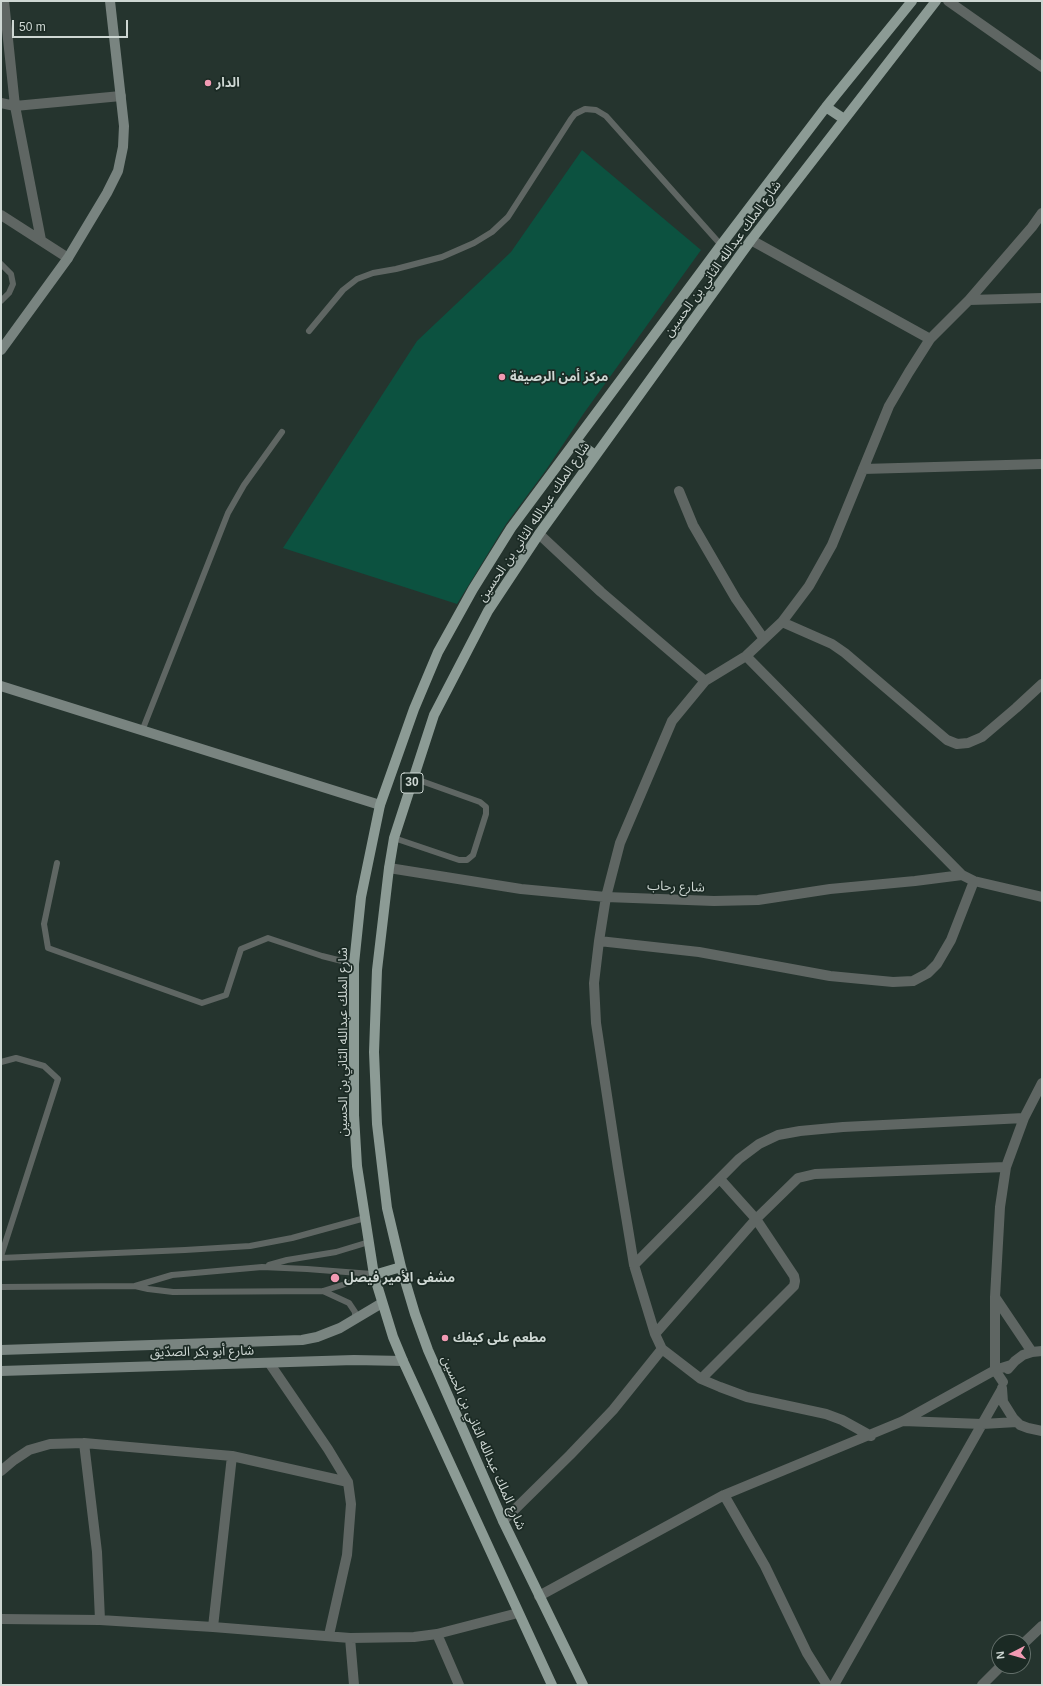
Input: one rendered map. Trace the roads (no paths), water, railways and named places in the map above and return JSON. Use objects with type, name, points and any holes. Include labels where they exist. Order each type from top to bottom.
[{"type":"main road","name":"شارع الملك عبدالله الثاني بن الحسين","points":[[552,1685],[403,1361],[382,1303],[374,1275],[357,1166],[354,1115],[354,964],[361,897],[380,805],[414,709],[438,652],[472,589],[511,528],[826,106],[912,1]]},
{"type":"main road","name":"شارع الملك عبدالله الثاني بن الحسين","points":[[583,1685],[503,1521],[428,1350],[415,1314],[401,1267],[386,1200],[377,1124],[375,1059],[377,970],[394,838],[434,716],[488,611],[539,534],[595,455],[752,240],[936,1]]},
{"type":"main road","points":[[826,106],[844,119]]},
{"type":"main road","points":[[576,442],[595,455]]},
{"type":"main road","points":[[374,1275],[401,1267]]},
{"type":"street","points":[[4,1],[15,106],[41,240]]},
{"type":"street","points":[[1,350],[68,258],[107,193],[118,171],[123,147],[124,126],[110,1]]},
{"type":"street","points":[[948,1],[1042,67]]},
{"type":"street","points":[[1,103],[15,106],[121,96]]},
{"type":"street","points":[[871,1436],[842,1420],[826,1414],[747,1397],[700,1379],[662,1349],[655,1334],[634,1264],[596,1023],[594,983],[599,941],[606,897],[620,843],[672,721],[705,681],[746,656],[782,622],[809,586],[832,545],[890,406],[930,339],[969,300],[1032,227],[1042,212]]},
{"type":"street","points":[[1,215],[68,258]]},
{"type":"street","points":[[752,240],[930,339]]},
{"type":"street","points":[[969,300],[1042,298]]},
{"type":"street","points":[[863,469],[1042,464]]},
{"type":"street","points":[[679,491],[693,525],[736,599],[764,639]]},
{"type":"street","points":[[539,534],[601,592],[705,681]]},
{"type":"street","points":[[782,622],[832,644],[846,653],[947,740],[957,744],[968,743],[982,737],[1042,684]]},
{"type":"street","points":[[746,656],[962,875],[974,881],[1042,897]]},
{"type":"street","points":[[1,686],[380,805]]},
{"type":"street","name":"شارع رحاب","points":[[389,868],[521,889],[606,897],[714,901],[758,900],[830,889],[962,875]]},
{"type":"street","points":[[599,941],[699,952],[830,976],[894,982],[913,981],[928,973],[937,964],[951,940],[974,881]]},
{"type":"street","points":[[1040,1432],[1017,1422],[1006,1408],[1002,1386],[995,1370],[995,1297],[1000,1207],[1006,1167],[1024,1118],[1042,1082]]},
{"type":"street","points":[[634,1264],[739,1159],[759,1144],[778,1135],[800,1131],[843,1127],[1024,1118]]},
{"type":"street","points":[[655,1334],[756,1219],[792,1182],[803,1176],[815,1174],[1006,1167]]},
{"type":"street","points":[[700,1379],[794,1286],[794,1276],[756,1219],[720,1179]]},
{"type":"street","points":[[539,1596],[724,1495],[871,1436],[903,1421],[995,1370],[1011,1364],[1019,1358],[1038,1350],[995,1297]]},
{"type":"street","name":"شارع أبو بكر الصدّيق","points":[[1,1350],[302,1340],[317,1337],[340,1328],[382,1303]]},
{"type":"street","points":[[503,1521],[613,1410],[662,1349]]},
{"type":"street","name":"شارع أبو بكر الصدّيق","points":[[1,1371],[270,1364],[354,1360],[403,1361]]},
{"type":"street","points":[[270,1364],[328,1449],[348,1482],[351,1504],[347,1554],[329,1635]]},
{"type":"street","points":[[834,1685],[982,1424],[1002,1386],[1011,1364]]},
{"type":"street","points":[[903,1421],[982,1424],[1017,1422]]},
{"type":"street","points":[[1,1471],[29,1450],[50,1444],[84,1443],[232,1456],[348,1482]]},
{"type":"street","points":[[84,1443],[97,1552],[100,1620]]},
{"type":"street","points":[[213,1627],[232,1456]]},
{"type":"street","points":[[724,1495],[765,1566],[807,1653],[828,1685]]},
{"type":"street","points":[[1,1619],[100,1620],[329,1635],[350,1638],[414,1637],[437,1634],[518,1612]]},
{"type":"street","points":[[1031,1636],[1042,1626]]},
{"type":"street","points":[[437,1634],[459,1685]]},
{"type":"street","points":[[350,1638],[354,1685]]},
{"type":"street","points":[[982,1685],[993,1674]]},
{"type":"lane","points":[[309,331],[343,290],[357,279],[373,273],[396,269],[442,257],[474,243],[492,232],[508,217],[571,119],[579,111],[585,109],[596,110],[606,116],[721,246]]},
{"type":"lane","points":[[1,264],[11,274],[13,284],[9,293],[1,301]]},
{"type":"lane","points":[[142,731],[228,513],[244,485],[282,432]]},
{"type":"lane","points":[[394,838],[459,860],[467,860],[473,855],[486,814],[486,807],[480,802],[413,778]]},
{"type":"lane","points":[[56,863],[44,924],[48,948],[202,1003],[226,995],[241,948],[268,938],[322,956],[354,964]]},
{"type":"lane","points":[[1,1062],[16,1058],[44,1066],[58,1079],[1,1257],[250,1246],[292,1238],[365,1218]]},
{"type":"lane","points":[[262,1267],[287,1260],[336,1252],[370,1242]]},
{"type":"lane","points":[[135,1286],[172,1275],[262,1267],[307,1269],[374,1275]]},
{"type":"lane","points":[[1,1287],[135,1286],[174,1292],[324,1290],[374,1275]]},
{"type":"lane","points":[[324,1290],[349,1303],[355,1312],[355,1319]]},
{"type":"place","name":"الدار","points":[[208,83]]},
{"type":"place","name":"مركز أمن الرصيفة","points":[[502,377]]},
{"type":"place","name":"مشفى الأمير فيصل","points":[[335,1278]]},
{"type":"place","name":"مطعم على كيفك","points":[[445,1338]]}]
